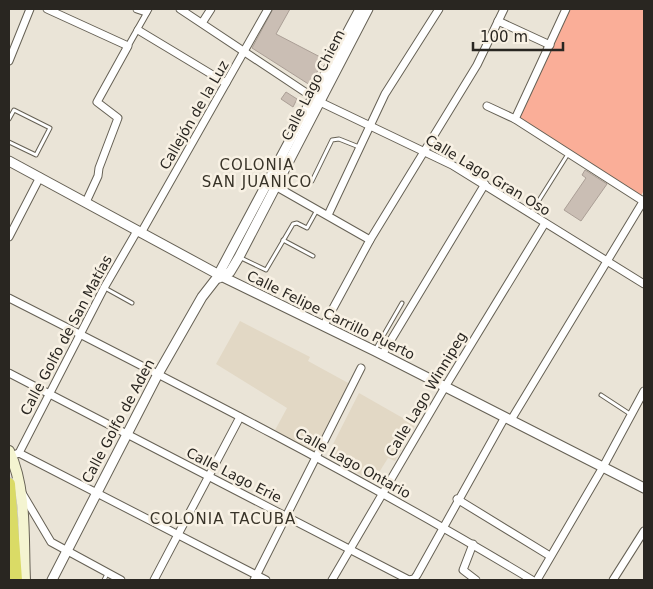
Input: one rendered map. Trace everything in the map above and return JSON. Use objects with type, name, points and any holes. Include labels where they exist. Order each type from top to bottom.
[{"type":"highway","points":[[12,486],[16,580]]},
{"type":"main road","points":[[13,453],[12,486],[25,580]]},
{"type":"street","points":[[9,61],[30,9]]},
{"type":"street","points":[[47,9],[128,46]]},
{"type":"street","points":[[86,202],[98,176],[99,168],[118,119],[98,102],[147,10],[137,9]]},
{"type":"street","name":"Calle Lago Gran Oso","points":[[180,9],[317,100],[425,150],[486,184],[644,284]]},
{"type":"street","points":[[202,23],[211,9]]},
{"type":"street","name":"Callejón de la Luz","points":[[139,232],[245,52],[268,9]]},
{"type":"street","name":"Calle Lago Chiem","points":[[219,276],[230,272],[277,187],[360,9]]},
{"type":"street","name":"Calle Lago Chiem","points":[[219,276],[368,9]]},
{"type":"street","points":[[328,215],[385,94],[438,9]]},
{"type":"street","points":[[324,325],[370,240],[477,64],[502,9]]},
{"type":"street","points":[[515,119],[566,9]]},
{"type":"street","points":[[498,21],[550,45]]},
{"type":"street","points":[[138,30],[226,83]]},
{"type":"street","points":[[409,580],[414,579],[417,575],[457,499],[644,201],[515,119],[487,106]]},
{"type":"street","name":"Calle Felipe Carrillo Puerto","points":[[9,161],[219,276],[324,325],[644,488]]},
{"type":"street","points":[[9,237],[40,177]]},
{"type":"street","points":[[379,353],[486,184]]},
{"type":"street","points":[[277,187],[370,240]]},
{"type":"street","name":"Calle Lago Winnipeg","points":[[332,580],[445,387],[545,223]]},
{"type":"street","name":"Calle Golfo de San Matías","points":[[13,453],[49,393],[104,288],[139,232]]},
{"type":"street","name":"Calle Golfo de Aden","points":[[52,580],[158,374],[202,297],[219,276]]},
{"type":"street","name":"Calle Lago Ontario","points":[[9,298],[158,374],[382,493],[442,526],[532,580]]},
{"type":"street","points":[[255,578],[361,368]]},
{"type":"street","name":"Calle Lago Erie","points":[[9,373],[349,548],[398,577],[409,580]]},
{"type":"street","points":[[537,580],[644,393]]},
{"type":"street","points":[[154,580],[240,417]]},
{"type":"street","points":[[13,453],[96,492],[255,578],[266,580]]},
{"type":"street","points":[[12,486],[51,542],[105,577],[121,580]]},
{"type":"street","points":[[457,499],[550,556]]},
{"type":"street","points":[[613,580],[644,531]]},
{"type":"street","points":[[473,544],[463,570],[476,580]]},
{"type":"lane","points":[[9,119],[14,110],[50,128],[36,155],[9,142]]},
{"type":"lane","points":[[312,180],[332,140],[339,139],[359,147]]},
{"type":"lane","points":[[531,214],[568,154]]},
{"type":"lane","points":[[239,257],[266,270],[295,223],[307,228],[318,209]]},
{"type":"lane","points":[[283,240],[313,256]]},
{"type":"lane","points":[[104,288],[132,302]]},
{"type":"lane","points":[[379,353],[402,303]]},
{"type":"lane","points":[[601,395],[631,414]]},
{"type":"shaded area","points":[[568,9],[644,9],[644,190],[640,198],[517,119]]},
{"type":"shaded area","points":[[240,321],[310,357],[308,361],[350,384],[315,454],[274,432],[287,408],[216,364]]},
{"type":"shaded area","points":[[359,393],[415,425],[395,461],[388,458],[373,482],[327,456]]},
{"type":"building","points":[[273,9],[290,9],[276,34],[324,59],[310,85],[252,48]]},
{"type":"building","points":[[286,92],[297,99],[293,107],[281,99]]},
{"type":"building","points":[[585,170],[607,184],[581,221],[564,210],[586,178],[582,175]]},
{"type":"district","name":"COLONIA SAN JUANICO","points":[[257,174]]},
{"type":"district","name":"COLONIA TACUBA","points":[[223,519]]}]
